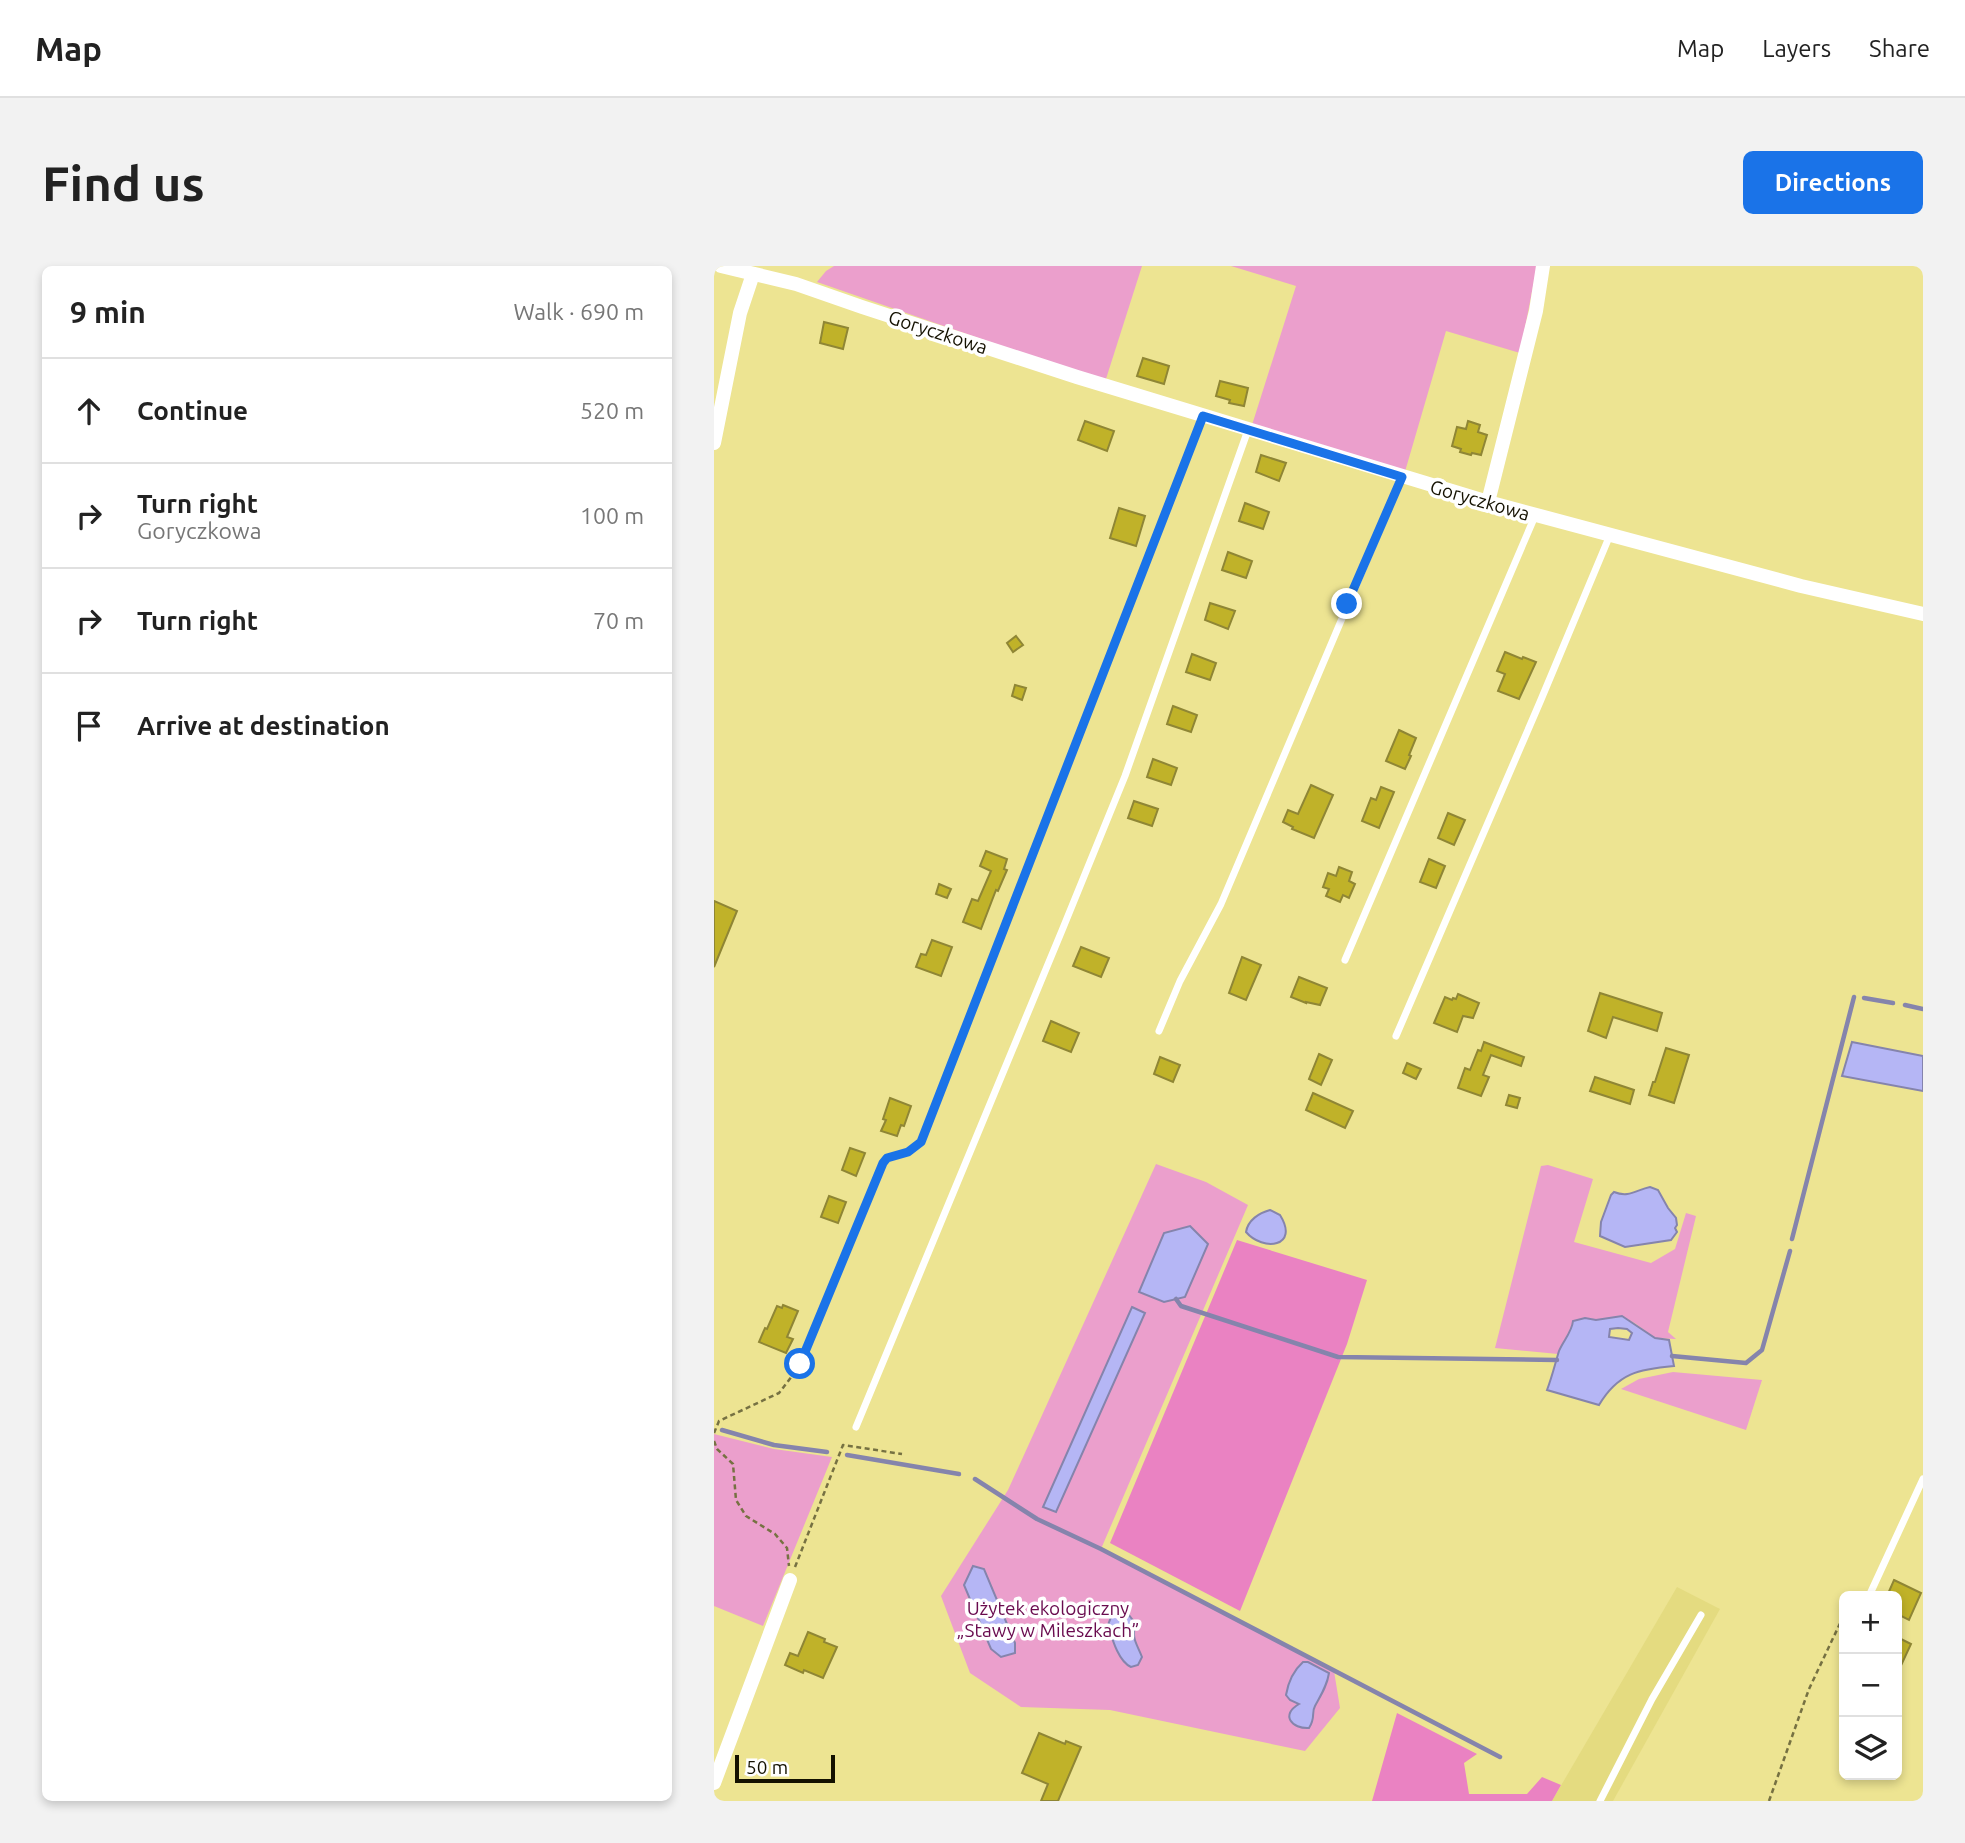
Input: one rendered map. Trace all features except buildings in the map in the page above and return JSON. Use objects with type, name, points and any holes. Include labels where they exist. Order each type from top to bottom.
[{"type":"street","name":"Goryczkowa","points":[[721,266],[796,284],[875,312],[1203,416],[1535,516],[1801,586],[1923,614]]},
{"type":"street","points":[[1488,502],[1536,311],[1543,266]]},
{"type":"street","points":[[714,443],[740,313],[754,274]]},
{"type":"street","points":[[714,1783],[790,1580]]},
{"type":"lane","points":[[800,1364],[883,1163],[887,1158],[908,1152],[921,1142],[1203,416]]},
{"type":"lane","points":[[856,1427],[1125,776],[1248,430]]},
{"type":"lane","points":[[1159,1031],[1180,981],[1221,904],[1402,477]]},
{"type":"lane","points":[[1345,961],[1535,516]]},
{"type":"lane","points":[[1396,1036],[1610,535]]},
{"type":"lane","points":[[1871,1591],[1923,1479]]},
{"type":"lane","points":[[1600,1801],[1652,1699],[1701,1615]]},
{"type":"path","points":[[714,1433],[719,1421],[779,1393],[800,1364]]},
{"type":"path","points":[[714,1441],[717,1450],[733,1464],[736,1500],[746,1516],[775,1534],[787,1548],[790,1580]]},
{"type":"path","points":[[790,1580],[843,1445],[902,1454]]},
{"type":"path","points":[[1769,1801],[1810,1689],[1839,1626]]},
{"type":"shaded area","points":[[1237,1240],[1367,1280],[1347,1344],[1240,1611],[1110,1543]]},
{"type":"shaded area","points":[[1677,1587],[1720,1609],[1613,1801],[1552,1801]]},
{"type":"shaded area","points":[[1397,1713],[1477,1754],[1464,1763],[1469,1794],[1527,1794],[1542,1777],[1561,1785],[1552,1801],[1372,1801]]},
{"type":"green space","points":[[834,266],[1142,266],[1105,382],[817,282]]},
{"type":"green space","points":[[1231,266],[1537,266],[1520,353],[1446,331],[1404,475],[1252,425],[1296,286]]},
{"type":"green space","name":"Użytek ekologiczny „Stawy w Mileszkach”","points":[[1156,1164],[1206,1182],[1248,1205],[1101,1549],[1334,1671],[1340,1708],[1305,1751],[1110,1710],[1021,1707],[970,1673],[941,1596],[1008,1490]]},
{"type":"green space","points":[[1548,1165],[1593,1179],[1574,1242],[1651,1263],[1675,1249],[1686,1213],[1696,1216],[1668,1332],[1676,1339],[1655,1338],[1622,1316],[1596,1320],[1585,1318],[1569,1334],[1558,1354],[1495,1348],[1541,1166]]},
{"type":"green space","points":[[1673,1372],[1762,1380],[1746,1430],[1621,1389],[1639,1379]]},
{"type":"green space","points":[[714,1434],[774,1449],[832,1457],[763,1626],[714,1606]]},
{"type":"water","points":[[1852,1042],[1923,1056],[1923,1091],[1842,1076]]},
{"type":"water","points":[[1650,1187],[1658,1190],[1676,1218],[1677,1232],[1671,1240],[1625,1247],[1600,1236],[1601,1222],[1614,1192],[1628,1194]]},
{"type":"water","points":[[1270,1210],[1280,1215],[1286,1234],[1283,1240],[1270,1244],[1253,1238],[1246,1232],[1255,1218]]},
{"type":"water","points":[[1190,1226],[1208,1244],[1185,1297],[1164,1302],[1139,1292],[1164,1233]]},
{"type":"water","points":[[1132,1307],[1145,1313],[1056,1512],[1043,1507]]},
{"type":"water","points":[[1622,1316],[1655,1338],[1669,1340],[1674,1366],[1640,1371],[1622,1379],[1599,1405],[1547,1390],[1559,1351],[1573,1321],[1585,1318],[1596,1320]],"holes":[[[1610,1329],[1627,1329],[1632,1333],[1629,1340],[1609,1337]]]},
{"type":"water","points":[[973,1566],[984,1569],[1015,1643],[1015,1653],[1001,1657],[991,1649],[964,1585]]},
{"type":"water","points":[[1120,1612],[1128,1614],[1135,1623],[1134,1637],[1142,1657],[1138,1665],[1131,1667],[1119,1655],[1108,1625],[1111,1617]]},
{"type":"water","points":[[1303,1662],[1329,1673],[1309,1728],[1293,1724],[1290,1720],[1290,1713],[1299,1704],[1286,1695],[1296,1669]]},
{"type":"waterway","points":[[1792,1239],[1854,997]]},
{"type":"waterway","points":[[1864,998],[1893,1003]]},
{"type":"waterway","points":[[1905,1005],[1923,1009]]},
{"type":"waterway","points":[[1672,1356],[1746,1363],[1762,1350],[1790,1251]]},
{"type":"waterway","points":[[1176,1299],[1181,1306],[1338,1357],[1557,1360]]},
{"type":"waterway","points":[[722,1430],[774,1445],[827,1452]]},
{"type":"waterway","points":[[847,1455],[959,1474]]},
{"type":"waterway","points":[[975,1479],[1037,1519],[1101,1549],[1500,1757]]},
{"type":"route","points":[[800,1364],[883,1163],[887,1158],[908,1152],[921,1142],[1203,416],[1402,477],[1347,604]]}]
